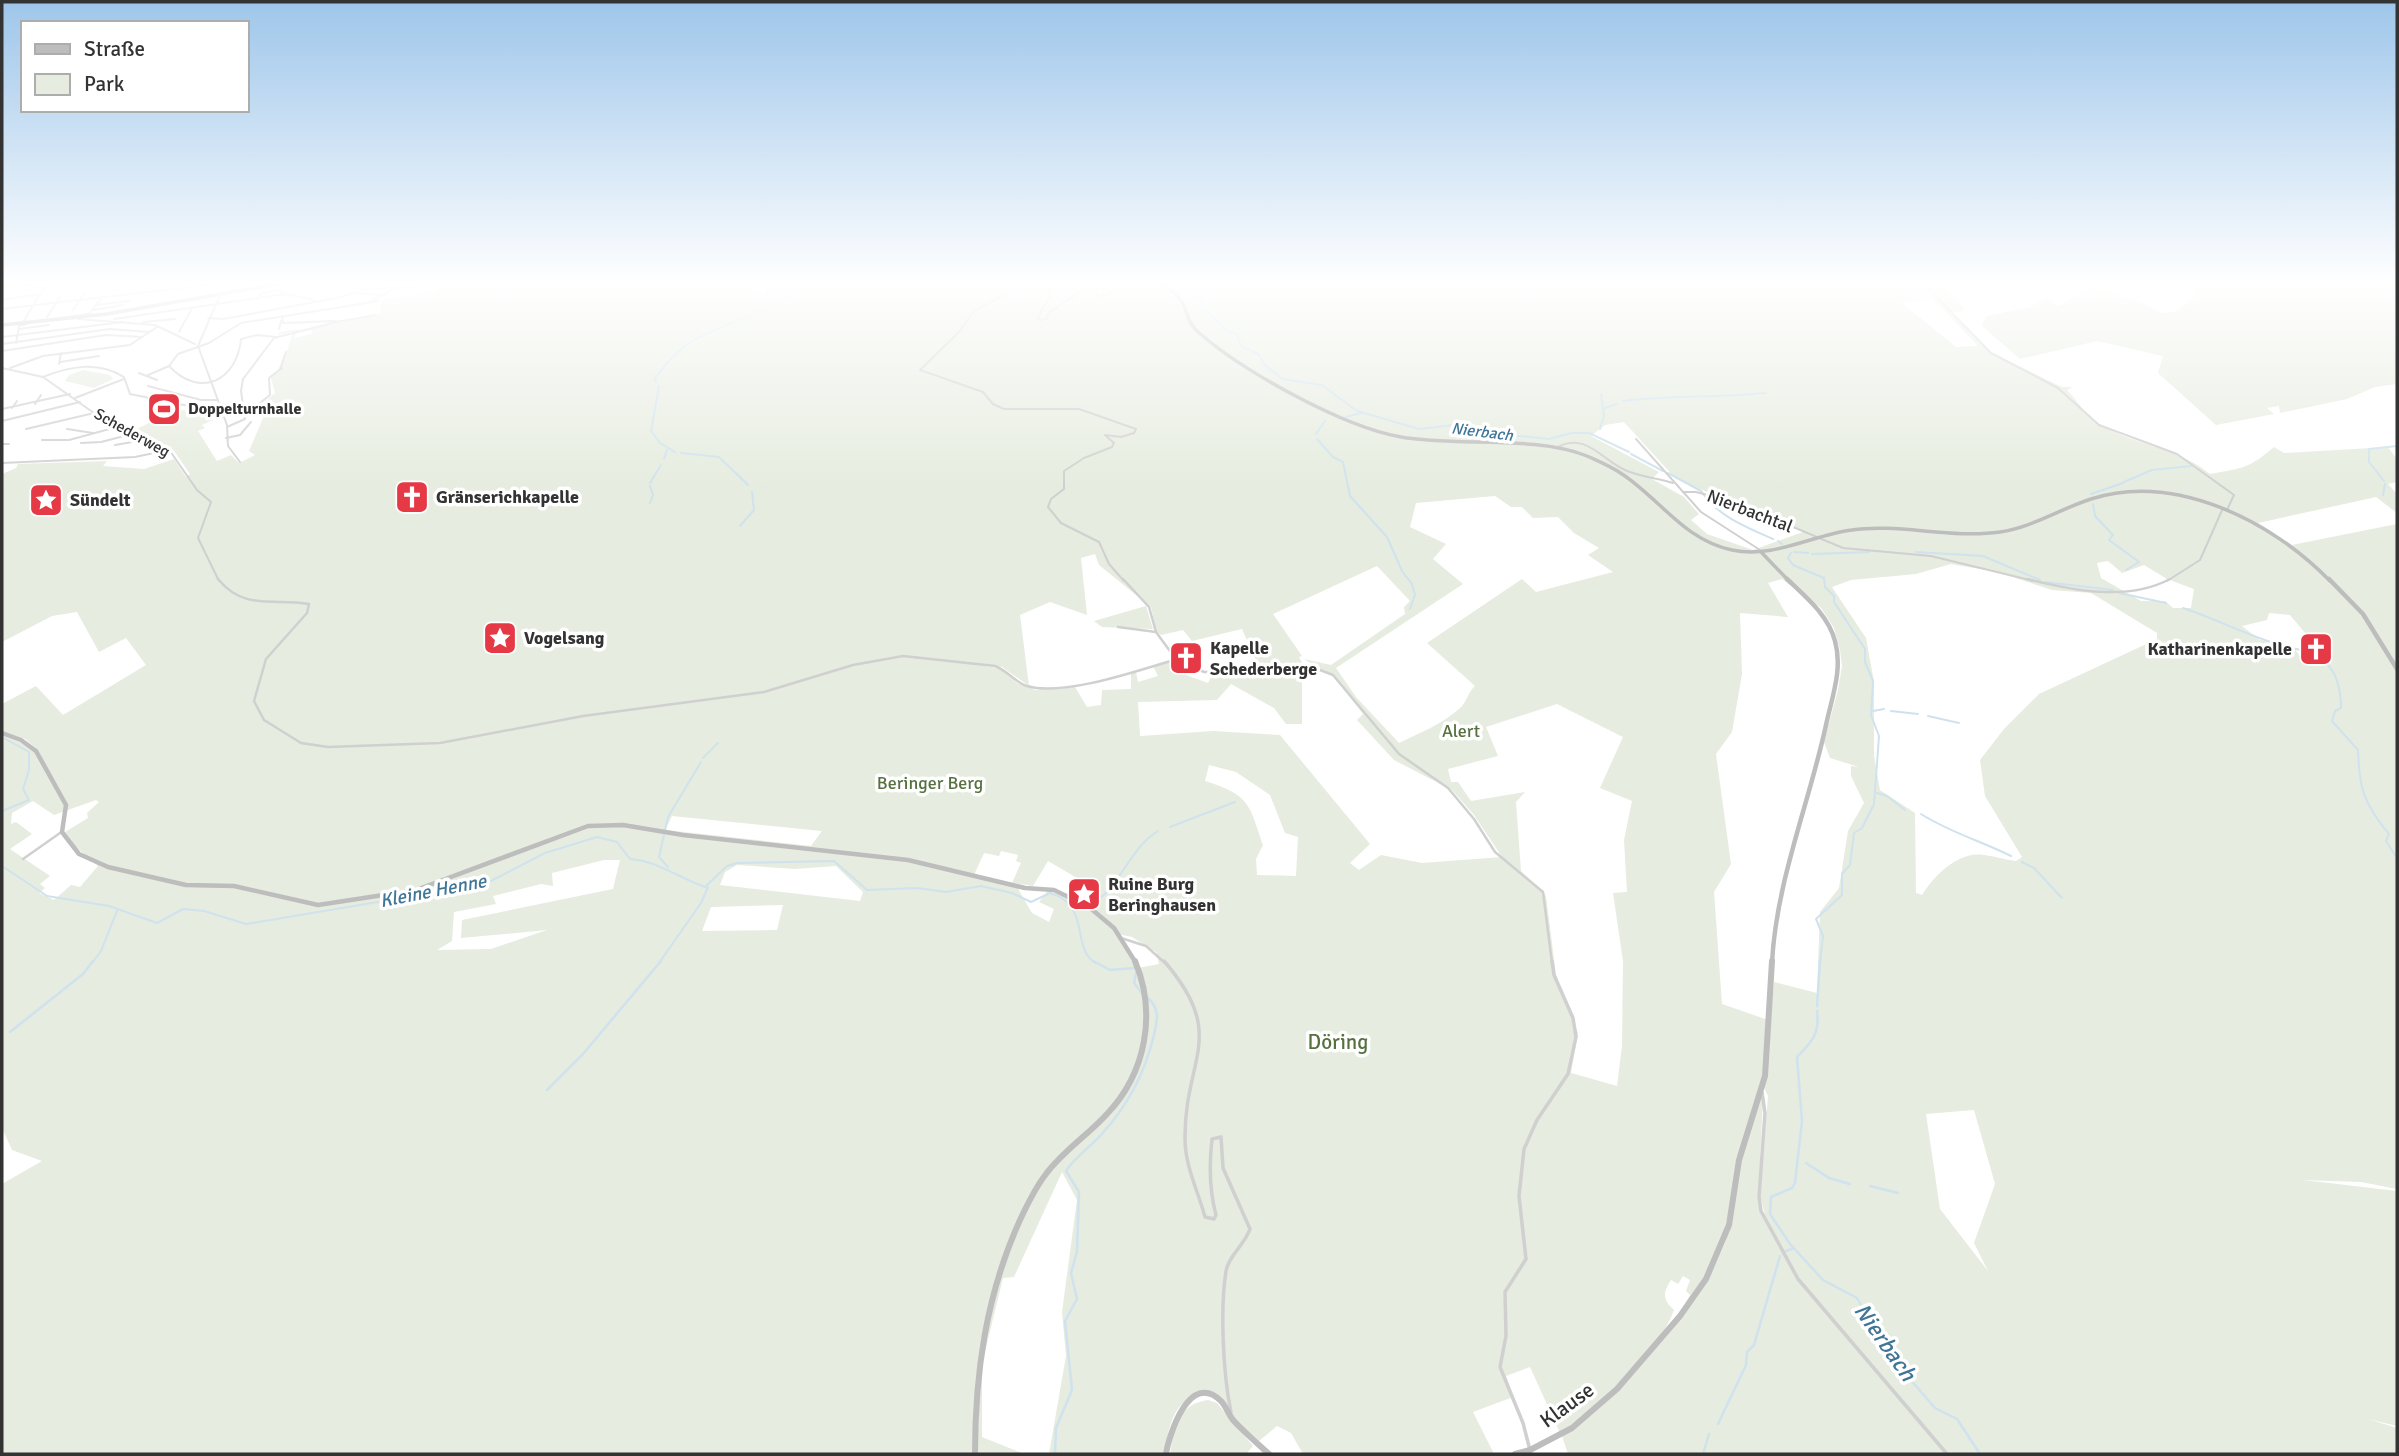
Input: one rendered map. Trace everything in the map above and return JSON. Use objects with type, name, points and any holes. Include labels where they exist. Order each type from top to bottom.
[{"type":"street","points":[[10,368],[25,361],[69,352]]},
{"type":"street","points":[[61,353],[59,363],[99,356],[101,352]]},
{"type":"street","points":[[146,376],[169,366],[177,355],[184,352]]},
{"type":"street","points":[[201,352],[224,416],[229,449],[240,462]]},
{"type":"street","points":[[169,366],[187,380],[211,383],[224,377],[238,359],[239,352]]},
{"type":"street","points":[[246,415],[241,391],[243,379],[264,352]]},
{"type":"street","points":[[227,427],[242,422],[246,415],[270,395],[270,378],[281,369],[286,352]]},
{"type":"street","points":[[939,352],[920,370],[983,392],[993,404],[1004,410],[1079,409],[1136,429],[1135,433],[1124,437],[1104,435],[1113,442],[1113,446],[1064,471],[1064,489],[1048,505],[1061,523],[1099,542],[1110,564],[1149,607],[1156,632],[1177,659]]},
{"type":"street","points":[[1227,352],[1267,380],[1356,425],[1407,438],[1557,448],[1584,455],[1612,467],[1670,520],[1701,539],[1731,550],[1762,553],[1817,536],[1869,529],[1964,535],[2002,532],[2038,523],[2090,499],[2121,492],[2176,495],[2225,509],[2289,544],[2333,582],[2369,622],[2397,668]]},
{"type":"street","points":[[1991,352],[2062,390],[2095,422],[2113,432],[2168,450],[2204,471],[2233,494],[2225,509]]},
{"type":"street","points":[[43,377],[65,370],[94,367],[113,370],[126,379],[129,393],[213,411],[218,418],[224,416]]},
{"type":"street","name":"Schederweg","points":[[2,368],[43,377],[94,413],[117,427],[168,450],[179,460],[197,490],[210,501],[197,537],[225,589],[247,602],[310,605],[307,613],[267,656],[253,698],[257,710],[267,724],[310,745],[392,747],[458,740],[583,716],[764,692],[853,664],[908,656],[995,666],[1009,671],[1023,685],[1041,689],[1104,680],[1167,660]]},
{"type":"street","points":[[139,373],[157,380]]},
{"type":"street","points":[[75,398],[126,379]]},
{"type":"street","points":[[148,386],[201,400],[218,400]]},
{"type":"street","points":[[2,409],[35,404],[70,394]]},
{"type":"street","points":[[35,404],[41,395]]},
{"type":"street","points":[[12,408],[17,401]]},
{"type":"street","points":[[2,421],[81,402]]},
{"type":"street","points":[[26,429],[94,413]]},
{"type":"street","points":[[226,438],[240,435],[251,422]]},
{"type":"street","points":[[42,440],[65,440],[117,427]]},
{"type":"street","points":[[67,429],[83,429],[93,433]]},
{"type":"street","points":[[81,443],[104,442],[132,434]]},
{"type":"street","name":"Nierbachtal","points":[[1636,439],[1675,480],[1673,484]]},
{"type":"street","points":[[115,445],[134,444],[144,440]]},
{"type":"street","name":"Nierbachtal","points":[[1557,448],[1567,443],[1586,444],[1625,469],[1673,484],[1703,514],[1751,542],[1762,553]]},
{"type":"street","points":[[2,444],[9,444]]},
{"type":"street","points":[[2,463],[65,458],[133,457],[168,450]]},
{"type":"street","name":"Nierbachtal","points":[[1683,492],[1707,493],[1845,548],[1935,556],[2053,587],[2112,591],[2155,586],[2189,569],[2206,552],[2211,543],[2214,523],[2225,509]]},
{"type":"street","name":"Klause","points":[[1515,1454],[1530,1452],[1581,1422],[1622,1384],[1681,1316],[1717,1258],[1729,1225],[1743,1147],[1762,1092],[1773,989],[1775,920],[1810,792],[1839,666],[1835,640],[1824,615],[1762,553]]},
{"type":"street","points":[[1118,627],[1156,632]]},
{"type":"street","points":[[1170,653],[1167,660],[1177,659]]},
{"type":"street","name":"Klause","points":[[1177,659],[1206,672],[1327,671],[1336,678],[1399,754],[1448,788],[1476,821],[1492,849],[1537,885],[1545,896],[1547,934],[1554,975],[1573,1018],[1576,1037],[1568,1074],[1537,1120],[1524,1149],[1519,1196],[1526,1259],[1506,1288],[1506,1336],[1500,1367],[1530,1452]]},
{"type":"street","points":[[2,733],[22,740],[36,751],[66,806],[62,832],[77,852],[108,867],[180,884],[238,887],[298,902],[323,905],[416,890],[588,826],[611,823],[682,835],[896,856],[1025,888],[1053,889],[1098,913],[1121,938],[1138,965],[1147,993],[1148,1038],[1125,1091],[1103,1121],[1045,1174],[1004,1252],[977,1364],[975,1454]]},
{"type":"street","points":[[23,859],[62,832]]},
{"type":"street","points":[[1121,938],[1131,939],[1161,957],[1193,998],[1198,1053],[1185,1117],[1189,1170],[1200,1194],[1205,1217],[1214,1219],[1216,1215],[1209,1175],[1212,1139],[1221,1137],[1223,1168],[1249,1226],[1246,1241],[1226,1268],[1225,1387],[1235,1420]]},
{"type":"street","points":[[1762,1092],[1765,1113],[1763,1169],[1759,1192],[1761,1211],[1798,1279],[1947,1454]]},
{"type":"street","points":[[1166,1454],[1172,1422],[1191,1401],[1205,1396],[1217,1398],[1269,1454]]},
{"type":"green space","points":[[287,352],[1991,352],[2062,387],[2073,387],[2067,390],[2087,414],[2101,425],[2128,438],[2184,458],[2210,474],[2245,466],[2258,460],[2274,447],[2284,453],[2388,447],[2397,459],[2397,482],[2388,484],[2397,494],[2397,513],[2376,497],[2258,523],[2292,545],[2397,524],[2397,1189],[2361,1182],[2303,1180],[2397,1191],[2397,1426],[2368,1419],[2397,1428],[2397,1454],[1568,1454],[1562,1436],[1590,1416],[1619,1389],[1640,1362],[1609,1394],[1560,1433],[1530,1367],[1506,1376],[1513,1397],[1473,1412],[1494,1454],[1303,1454],[1291,1433],[1277,1426],[1259,1441],[1231,1416],[1222,1399],[1207,1396],[1195,1397],[1178,1408],[1169,1428],[1165,1454],[1049,1454],[1066,1356],[1062,1312],[1077,1200],[1062,1172],[1014,1277],[1003,1278],[982,1364],[982,1437],[1024,1454],[2,1454],[2,1184],[42,1161],[12,1150],[2,1128],[2,735],[37,749],[25,739],[2,732],[2,704],[36,686],[63,715],[146,665],[126,638],[99,652],[77,612],[52,616],[2,642],[2,474],[16,468],[18,464],[107,461],[103,466],[144,469],[174,459],[186,477],[190,474],[174,451],[132,431],[163,416],[184,410],[204,413],[213,420],[202,425],[205,428],[198,431],[217,461],[231,455],[239,463],[255,455],[249,451],[267,409],[255,410],[275,393],[271,378]],"holes":[[[1624,422],[1676,479],[1803,532],[1753,550],[1707,534],[1691,520],[1699,514],[1684,497],[1652,479],[1659,472],[1591,436],[1605,425]],[[1495,496],[1511,507],[1522,507],[1533,518],[1558,517],[1574,533],[1599,548],[1588,555],[1613,572],[1536,592],[1522,579],[1427,643],[1475,686],[1462,707],[1430,728],[1399,743],[1356,697],[1336,668],[1463,584],[1433,559],[1446,544],[1410,527],[1416,503]],[[1095,554],[1099,565],[1151,607],[1156,631],[1161,635],[1183,630],[1192,641],[1242,629],[1257,663],[1234,673],[1213,673],[1208,683],[1186,675],[1192,667],[1174,660],[1153,666],[1158,676],[1138,682],[1136,672],[1131,673],[1131,689],[1102,690],[1101,705],[1087,707],[1075,687],[1035,690],[1017,683],[1003,669],[955,661],[1002,667],[1029,686],[1020,615],[1050,602],[1087,615],[1081,558]],[[2108,561],[2122,573],[2144,565],[2167,579],[2194,589],[2191,608],[2173,608],[2165,601],[2141,601],[2101,578],[2097,563]],[[1951,564],[1997,572],[2052,590],[2091,593],[2157,633],[2157,639],[2039,694],[2004,729],[1980,760],[1985,796],[2022,857],[2016,861],[1984,855],[1965,857],[1940,872],[1922,895],[1916,893],[1915,813],[1880,790],[1874,756],[1874,682],[1866,638],[1832,587],[1851,580],[1916,574]],[[1377,566],[1410,601],[1404,607],[1405,614],[1331,665],[1304,659],[1318,668],[1306,670],[1299,657],[1302,656],[1273,614]],[[1782,579],[1821,608],[1834,628],[1842,666],[1824,742],[1830,758],[1859,767],[1851,766],[1851,776],[1864,803],[1848,831],[1839,888],[1820,912],[1817,993],[1774,982],[1764,1088],[1768,1096],[1760,1196],[1765,1215],[1788,1259],[1758,1203],[1763,1099],[1760,1098],[1741,1161],[1725,1243],[1710,1276],[1655,1344],[1674,1310],[1665,1296],[1671,1280],[1678,1284],[1683,1276],[1690,1280],[1686,1291],[1690,1295],[1679,1314],[1705,1278],[1726,1225],[1743,1140],[1765,1072],[1768,1020],[1722,1004],[1714,892],[1731,864],[1716,754],[1732,732],[1742,674],[1740,613],[1788,617],[1768,583]],[[2269,613],[2290,615],[2331,664],[2310,663],[2295,649],[2280,649],[2272,641],[2260,640],[2242,626],[2267,620]],[[1324,670],[1334,677],[1363,714],[1357,720],[1394,760],[1452,790],[1474,815],[1502,857],[1422,863],[1381,855],[1359,870],[1350,863],[1370,844],[1280,735],[1213,731],[1140,736],[1138,702],[1217,700],[1231,684],[1274,708],[1286,724],[1302,724],[1302,674]],[[1557,704],[1623,737],[1600,788],[1632,801],[1624,840],[1627,892],[1613,893],[1623,961],[1622,1046],[1617,1086],[1571,1073],[1578,1033],[1556,975],[1546,896],[1521,871],[1516,802],[1525,792],[1471,801],[1458,782],[1451,782],[1448,769],[1498,756],[1486,727]],[[1209,765],[1236,772],[1270,795],[1285,833],[1298,837],[1296,876],[1257,875],[1256,859],[1263,845],[1254,819],[1239,796],[1205,781]],[[96,800],[99,802],[87,813],[88,818],[65,832],[76,847],[98,866],[80,887],[71,885],[54,900],[39,893],[45,888],[40,884],[50,876],[10,849],[32,834],[16,822],[11,824],[12,813],[33,801],[54,815]],[[672,816],[822,831],[811,846],[665,830]],[[1001,851],[1018,855],[1016,861],[1021,863],[1012,883],[1033,886],[1048,861],[1094,888],[1073,901],[1048,890],[1039,902],[1054,909],[1049,922],[1032,913],[1017,887],[974,875],[984,853],[999,856]],[[604,860],[620,860],[613,889],[462,920],[461,938],[547,930],[491,949],[437,950],[452,941],[454,912],[496,904],[493,896],[541,884],[553,886],[552,873]],[[737,865],[795,869],[836,866],[863,892],[860,901],[720,885],[725,872]],[[783,905],[777,930],[702,931],[711,907]],[[1118,934],[1132,937],[1156,952],[1159,964],[1138,968]],[[1974,1110],[1995,1184],[1974,1243],[1988,1271],[1940,1209],[1926,1114]]]},
{"type":"green space","points":[[2012,352],[2050,352],[2020,359]]},
{"type":"green space","points":[[2145,352],[2397,352],[2397,384],[2375,387],[2347,399],[2280,413],[2279,406],[2267,408],[2274,414],[2216,425],[2158,373],[2163,356]]},
{"type":"green space","points":[[83,370],[110,375],[113,379],[94,388],[65,381],[69,375]]},
{"type":"green space","points":[[1146,606],[1153,629],[1102,627],[1094,621]]},
{"type":"green space","points":[[1208,1400],[1217,1403],[1253,1446],[1246,1454],[1170,1454],[1179,1419],[1190,1406]]},
{"type":"waterway","points":[[656,382],[655,378],[663,367],[678,352]]},
{"type":"waterway","name":"Nierbach","points":[[1254,352],[1282,379],[1322,385],[1357,411],[1419,429],[1455,425],[1477,432],[1549,439],[1572,433],[1589,433],[1629,452]]},
{"type":"waterway","points":[[659,386],[651,431],[660,443],[675,452]]},
{"type":"waterway","points":[[1623,401],[1766,393]]},
{"type":"waterway","points":[[1600,429],[1604,416],[1601,394]]},
{"type":"waterway","points":[[1605,408],[1617,404]]},
{"type":"waterway","points":[[1346,417],[1361,413]]},
{"type":"waterway","points":[[1316,434],[1325,421]]},
{"type":"waterway","points":[[1317,439],[1333,457],[1343,462],[1350,496],[1387,537],[1402,571],[1412,584],[1415,595],[1410,609]]},
{"type":"waterway","points":[[2384,481],[2369,462],[2369,449],[2397,446]]},
{"type":"waterway","points":[[664,459],[667,450]]},
{"type":"waterway","points":[[681,453],[719,457],[748,485]]},
{"type":"waterway","name":"Nierbach","points":[[1631,454],[1663,471]]},
{"type":"waterway","points":[[650,483],[661,465]]},
{"type":"waterway","points":[[2124,482],[2152,470],[2191,466]]},
{"type":"waterway","name":"Nierbach","points":[[1668,473],[1701,491]]},
{"type":"waterway","points":[[2091,494],[2123,483]]},
{"type":"waterway","points":[[2383,495],[2385,484]]},
{"type":"waterway","points":[[650,486],[653,495],[650,503]]},
{"type":"waterway","points":[[740,526],[754,510],[752,492]]},
{"type":"waterway","name":"Nierbach","points":[[1702,492],[1724,515],[1773,539]]},
{"type":"waterway","points":[[2093,504],[2095,516],[2113,535],[2109,540],[2139,562],[2126,570]]},
{"type":"waterway","name":"Nierbach","points":[[1778,541],[1782,544]]},
{"type":"waterway","points":[[1794,552],[1808,553]]},
{"type":"waterway","points":[[1812,554],[1869,552]]},
{"type":"waterway","points":[[1916,552],[1983,556],[2040,580]]},
{"type":"waterway","name":"Nierbach","points":[[1791,553],[1788,558],[1793,565],[1824,578],[1825,587],[1834,596],[1834,602],[1865,649],[1865,662],[1873,681],[1871,715],[1879,736],[1874,804],[1862,828],[1854,833],[1850,865],[1842,874],[1842,895],[1816,919],[1823,936],[1820,963]]},
{"type":"waterway","points":[[2045,582],[2113,590]]},
{"type":"waterway","points":[[2119,593],[2166,603]]},
{"type":"waterway","points":[[2183,608],[2285,647],[2312,653],[2327,664],[2337,681],[2341,701],[2341,708],[2335,711],[2332,721],[2358,750],[2364,795],[2389,834],[2386,841],[2397,858]]},
{"type":"waterway","points":[[1873,711],[1884,709]]},
{"type":"waterway","points":[[1891,711],[1918,714]]},
{"type":"waterway","points":[[1928,716],[1959,723]]},
{"type":"waterway","name":"Kleine Henne","points":[[2,737],[29,752],[29,770],[23,789],[29,800],[2,811]]},
{"type":"waterway","points":[[703,758],[718,743]]},
{"type":"waterway","points":[[668,867],[659,857],[668,817],[701,762]]},
{"type":"waterway","points":[[1877,793],[1887,796],[1905,810]]},
{"type":"waterway","points":[[1170,827],[1235,802]]},
{"type":"waterway","points":[[1921,814],[2011,856]]},
{"type":"waterway","points":[[1090,904],[1108,891],[1139,848],[1158,831]]},
{"type":"waterway","name":"Kleine Henne","points":[[2,866],[47,896],[109,906],[157,923],[183,909],[204,911],[246,924],[485,884],[545,853],[597,837],[617,842],[630,859],[659,866],[705,887],[727,866],[737,863],[834,861],[867,890],[917,888],[946,892],[981,886],[1012,893],[1031,902],[1050,893],[1063,899],[1071,907],[1084,948],[1095,962]]},
{"type":"waterway","points":[[2022,862],[2034,868],[2062,898]]},
{"type":"waterway","points":[[659,963],[701,903],[708,887]]},
{"type":"waterway","points":[[92,963],[101,951],[117,911]]},
{"type":"waterway","points":[[10,1032],[83,974],[93,961]]},
{"type":"waterway","points":[[547,1090],[583,1054],[661,961]]},
{"type":"waterway","name":"Nierbach","points":[[1817,1006],[1820,961]]},
{"type":"waterway","name":"Kleine Henne","points":[[1095,962],[1110,970],[1135,968]]},
{"type":"waterway","name":"Kleine Henne","points":[[1136,973],[1134,983],[1142,993]]},
{"type":"waterway","name":"Kleine Henne","points":[[1055,1454],[1056,1428],[1072,1390],[1065,1321],[1077,1299],[1071,1273],[1077,1252],[1079,1192],[1066,1171],[1110,1125],[1140,1076],[1157,1018],[1156,1009],[1146,996]]},
{"type":"waterway","name":"Nierbach","points":[[1817,1011],[1814,1037],[1797,1057],[1802,1121],[1795,1183],[1792,1188],[1771,1197],[1770,1214],[1790,1244],[1823,1280],[1857,1298],[1890,1356],[1935,1408],[1957,1419],[1980,1454]]},
{"type":"waterway","points":[[1806,1163],[1829,1178],[1850,1184]]},
{"type":"waterway","points":[[1870,1186],[1898,1193]]},
{"type":"waterway","points":[[1786,1251],[1792,1249]]},
{"type":"waterway","points":[[1718,1424],[1746,1365],[1747,1352],[1754,1345],[1780,1256]]},
{"type":"waterway","points":[[1703,1454],[1709,1434]]},
{"type":"place","name":"Doppelturnhalle","points":[[164,409]]},
{"type":"place","name":"Gränserichkapelle","points":[[412,497]]},
{"type":"place","name":"Sündelt","points":[[46,500]]},
{"type":"place","name":"Vogelsang","points":[[500,638]]},
{"type":"place","name":"Katharinenkapelle","points":[[2316,649]]},
{"type":"place","name":"Kapelle Schederberge","points":[[1186,658]]},
{"type":"place","name":"Ruine Burg Beringhausen","points":[[1084,894]]},
{"type":"park label","name":"Alert","points":[[1461,731]]},
{"type":"park label","name":"Beringer Berg","points":[[930,783]]},
{"type":"park label","name":"Döring","points":[[1338,1042]]}]
